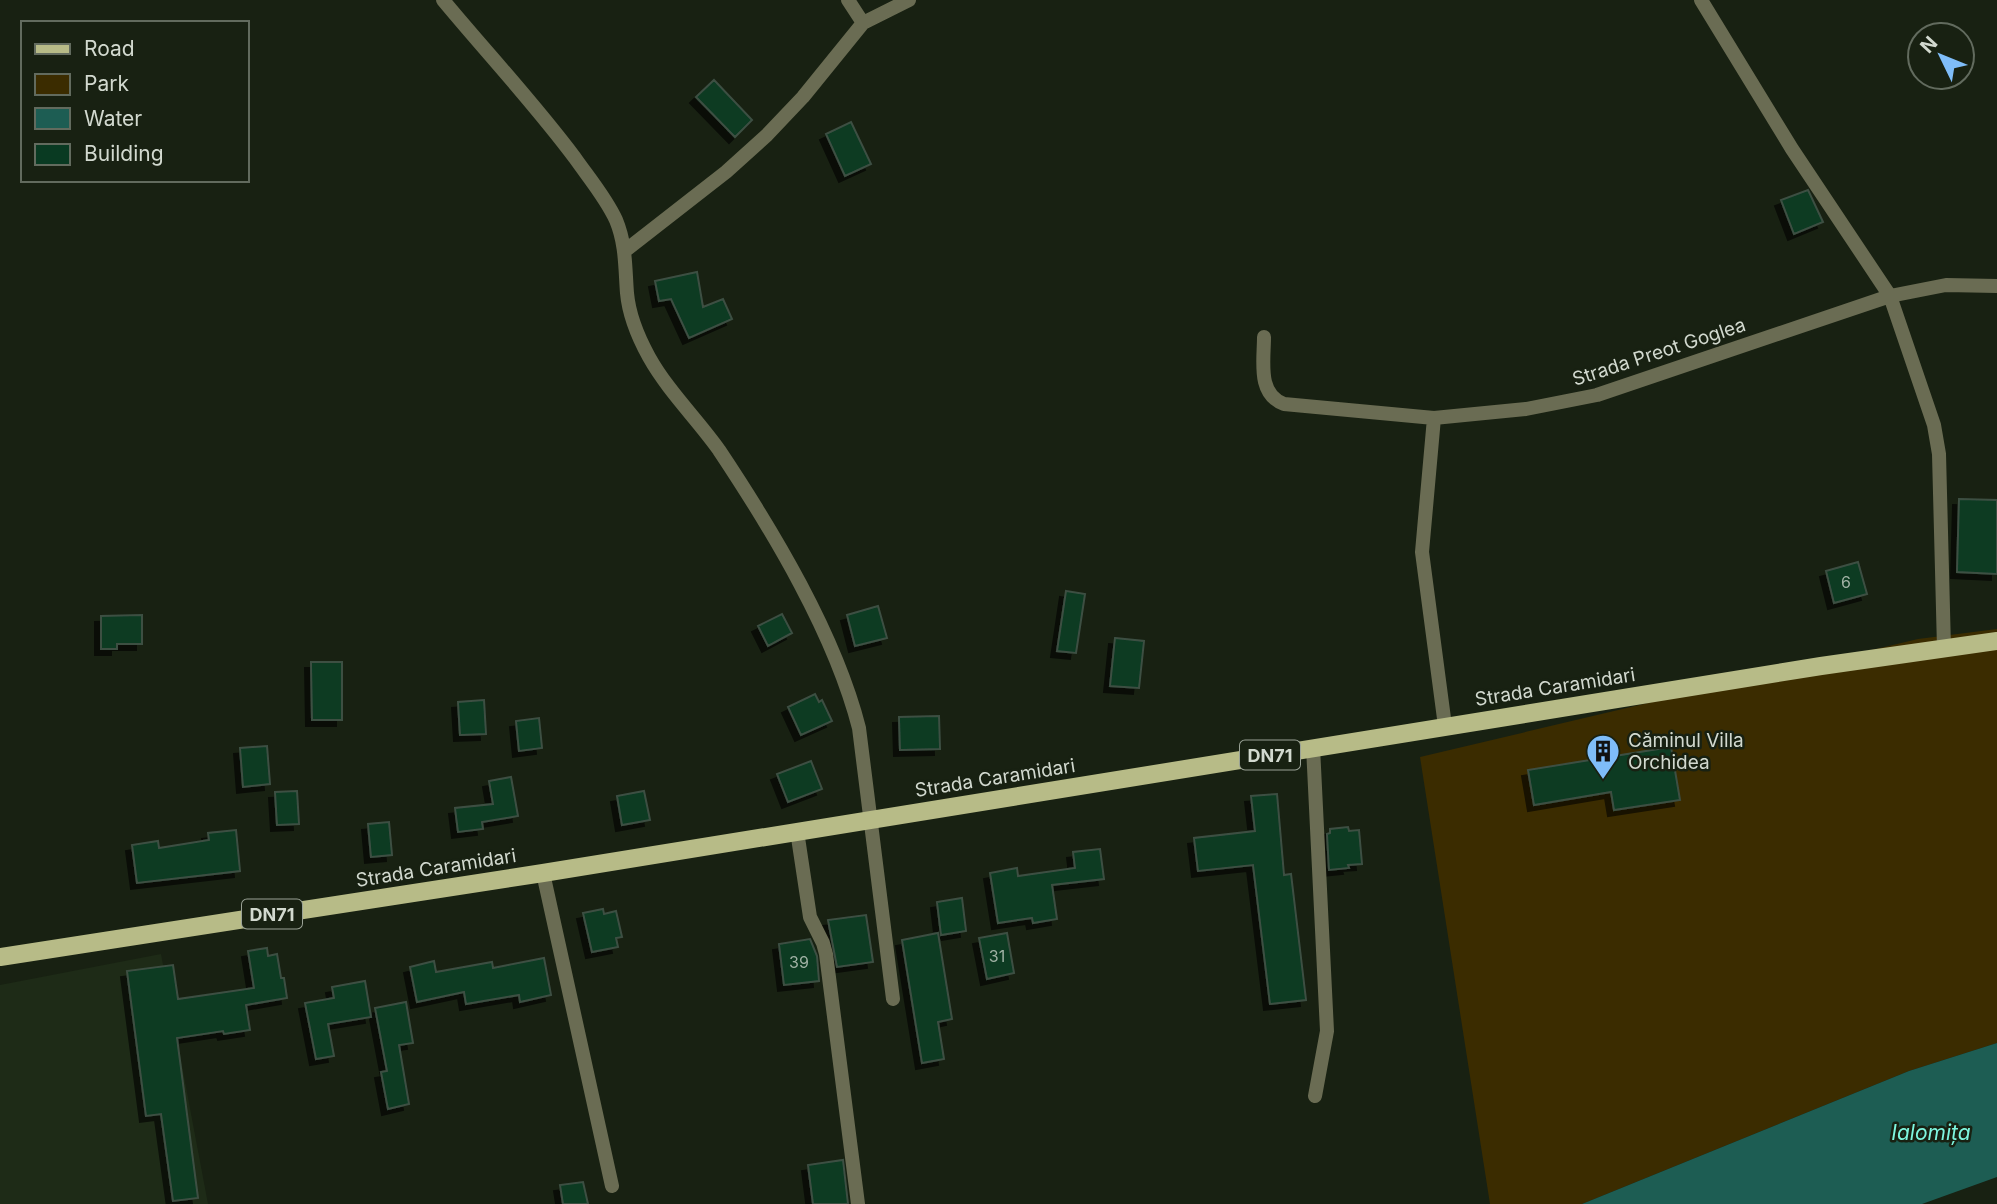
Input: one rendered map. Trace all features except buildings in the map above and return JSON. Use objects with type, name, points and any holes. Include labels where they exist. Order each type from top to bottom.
[{"type":"main road","name":"Strada Caramidari","points":[[0,957],[544,873],[1313,747],[1997,640]]},
{"type":"street","points":[[443,0],[544,117],[599,191],[616,219],[626,250],[628,295],[635,330],[650,360],[718,449],[749,497],[820,623],[851,697],[859,728],[893,999]]},
{"type":"street","points":[[848,0],[863,23]]},
{"type":"street","points":[[626,250],[726,172],[767,135],[803,97],[863,23],[909,0]]},
{"type":"street","points":[[1702,0],[1792,149],[1890,296],[1924,392],[1939,454],[1944,648]]},
{"type":"street","name":"Strada Preot Goglea","points":[[1264,337],[1264,380],[1267,390],[1277,402],[1434,418],[1526,409],[1597,395],[1890,296],[1946,285],[1997,286]]},
{"type":"street","points":[[1434,418],[1422,552],[1445,726]]},
{"type":"street","points":[[1313,747],[1327,1031],[1315,1096]]},
{"type":"street","points":[[797,831],[810,917],[826,954],[858,1204]]},
{"type":"street","points":[[544,873],[612,1186]]},
{"type":"shaded area","points":[[161,954],[208,1204],[0,1204],[0,985]]},
{"type":"green space","points":[[1997,629],[1997,1043],[1909,1071],[1582,1204],[1490,1204],[1420,757],[1918,639]]},
{"type":"water","name":"Ialomița","points":[[1997,1043],[1997,1177],[1922,1204],[1582,1204],[1909,1071]]},
{"type":"place","name":"Căminul Villa Orchidea","points":[[1603,781]]}]
